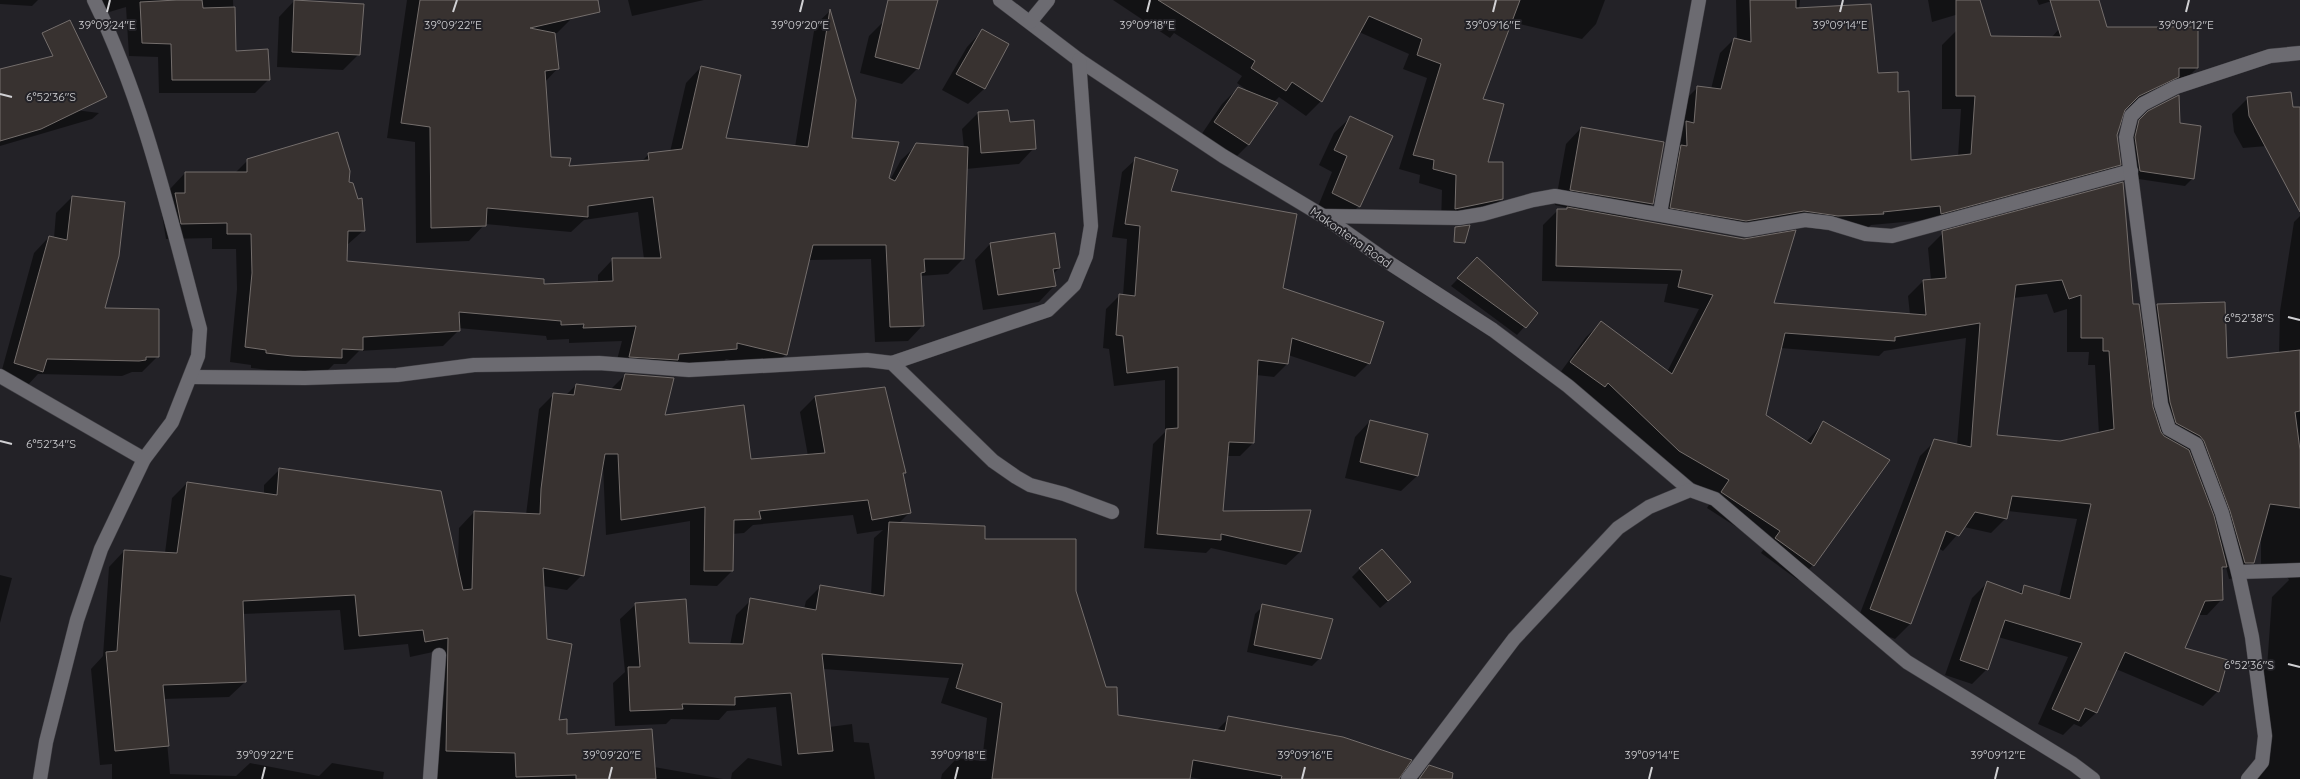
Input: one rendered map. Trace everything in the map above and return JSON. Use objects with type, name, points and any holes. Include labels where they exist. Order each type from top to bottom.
[{"type":"street","points":[[40,779],[46,742],[77,620],[101,549],[144,459],[172,422],[192,377],[198,356],[200,329],[149,144],[132,90],[114,40],[94,0]]},
{"type":"street","name":"Makontena Road","points":[[1000,0],[1079,60],[1223,156],[1323,216],[1398,270],[1493,330],[1568,386],[1690,490]]},
{"type":"street","points":[[1030,22],[1048,0]]},
{"type":"street","points":[[1660,213],[1699,0]]},
{"type":"street","points":[[2248,779],[2262,762],[2266,736],[2252,637],[2238,572],[2222,513],[2196,444],[2169,429],[2160,404],[2132,171],[2126,137],[2131,116],[2143,104],[2176,87],[2270,56],[2300,53]]},
{"type":"street","points":[[192,377],[305,378],[397,375],[484,365],[599,363],[689,370],[867,360],[892,363],[1048,310],[1074,285],[1086,256],[1091,226],[1079,60]]},
{"type":"street","points":[[1323,216],[1458,218],[1483,214],[1555,196],[1660,213],[1746,230],[1805,220],[1830,223],[1866,234],[1892,236],[2132,171]]},
{"type":"street","points":[[892,363],[993,461],[1016,478],[1030,485],[1064,494],[1112,512]]},
{"type":"street","points":[[0,376],[144,459]]},
{"type":"street","points":[[1408,779],[1514,639],[1618,528],[1649,507],[1690,490],[1715,499],[1907,662],[2073,764],[2093,779]]},
{"type":"street","points":[[2238,572],[2300,570]]},
{"type":"street","points":[[430,779],[439,655]]},
{"type":"building","points":[[202,0],[203,8],[235,7],[236,51],[268,49],[270,80],[172,80],[171,44],[142,43],[140,2]]},
{"type":"building","points":[[294,0],[364,4],[360,55],[292,52]]},
{"type":"building","points":[[420,0],[598,0],[600,12],[530,28],[555,33],[559,69],[545,71],[551,157],[571,158],[569,166],[649,160],[648,153],[682,149],[701,66],[741,75],[726,138],[808,147],[830,9],[856,100],[852,138],[899,142],[889,178],[895,181],[916,143],[968,147],[964,259],[924,259],[925,272],[921,273],[924,326],[890,327],[886,245],[813,245],[787,355],[737,343],[737,349],[679,354],[678,360],[629,357],[636,326],[583,328],[584,324],[561,325],[561,321],[459,312],[460,331],[363,337],[363,350],[342,349],[342,358],[292,356],[266,353],[266,350],[245,347],[252,273],[251,234],[227,234],[227,223],[181,224],[175,193],[185,193],[185,172],[247,172],[247,159],[338,132],[350,171],[349,182],[353,183],[358,199],[362,198],[365,231],[348,231],[347,261],[544,279],[544,284],[613,281],[612,258],[661,258],[653,197],[588,206],[588,217],[487,208],[486,226],[431,228],[430,127],[401,123]]},
{"type":"building","points":[[888,0],[938,0],[919,69],[875,57]]},
{"type":"building","points":[[1158,0],[1520,0],[1483,99],[1504,104],[1488,162],[1503,162],[1503,199],[1455,209],[1456,175],[1433,169],[1434,160],[1413,155],[1441,64],[1417,55],[1422,39],[1369,16],[1322,102],[1292,82],[1286,91],[1251,68],[1255,61]]},
{"type":"building","points":[[1750,0],[1796,0],[1796,8],[1871,4],[1878,73],[1898,72],[1898,92],[1909,91],[1911,160],[1971,154],[1975,96],[1956,96],[1956,0],[1980,0],[1991,36],[2061,37],[2050,0],[2099,0],[2107,27],[2198,27],[2198,68],[2179,68],[2179,77],[2139,96],[2125,110],[2117,135],[2121,165],[1941,214],[1940,206],[1883,212],[1884,214],[1838,216],[1804,211],[1746,221],[1670,208],[1681,145],[1687,146],[1686,121],[1694,123],[1697,86],[1721,89],[1734,38],[1751,42]]},
{"type":"building","points":[[70,20],[107,97],[41,129],[0,141],[0,69],[53,56],[42,33]]},
{"type":"building","points":[[982,29],[1009,44],[985,89],[956,74]]},
{"type":"building","points":[[1238,87],[1278,103],[1249,145],[1214,122]]},
{"type":"building","points":[[2291,92],[2293,107],[2300,107],[2300,212],[2249,116],[2247,97]]},
{"type":"building","points":[[2179,95],[2180,123],[2201,126],[2194,179],[2140,171],[2135,137],[2139,120],[2148,111]]},
{"type":"building","points":[[1008,110],[1010,122],[1034,120],[1036,149],[981,153],[978,112]]},
{"type":"building","points":[[1350,116],[1393,136],[1360,207],[1332,193],[1347,156],[1334,150]]},
{"type":"building","points":[[1581,127],[1664,142],[1653,204],[1570,190]]},
{"type":"building","points":[[1135,157],[1178,170],[1171,191],[1297,214],[1283,288],[1384,322],[1370,364],[1292,338],[1288,364],[1258,360],[1254,443],[1229,442],[1223,511],[1311,510],[1301,552],[1221,534],[1221,540],[1157,534],[1166,429],[1178,428],[1178,367],[1127,373],[1123,336],[1116,335],[1119,294],[1135,296],[1140,226],[1125,224]]},
{"type":"building","points":[[2123,182],[2133,304],[2139,304],[2153,407],[2164,436],[2189,450],[2214,516],[2227,567],[2222,567],[2223,600],[2205,601],[2185,648],[2228,660],[2219,692],[2125,652],[2097,713],[2085,708],[2079,721],[2052,709],[2082,643],[2005,620],[1988,670],[1960,660],[1987,581],[2022,594],[2024,585],[2070,599],[2091,504],[2012,496],[2007,519],[1975,512],[1959,536],[1946,531],[1911,624],[1870,609],[1934,439],[1971,447],[1980,323],[1895,337],[1895,341],[1785,333],[1766,415],[1811,444],[1823,421],[1890,460],[1814,566],[1775,538],[1780,531],[1721,492],[1729,480],[1679,451],[1608,383],[1605,387],[1570,362],[1601,321],[1672,374],[1713,295],[1678,287],[1682,270],[1556,266],[1557,209],[1567,209],[1567,207],[1744,239],[1796,230],[1774,303],[1926,315],[1923,280],[1946,278],[1942,231]],"holes":[[[2062,280],[2069,299],[2081,295],[2081,338],[2103,338],[2103,351],[2109,351],[2114,429],[2060,441],[1997,435],[2016,285]]]},
{"type":"building","points":[[72,196],[125,202],[119,256],[105,308],[159,309],[159,357],[146,357],[146,360],[139,361],[47,359],[43,372],[14,363],[49,236],[67,240]]},
{"type":"building","points":[[1470,225],[1465,243],[1454,242],[1455,227]]},
{"type":"building","points":[[1055,233],[1060,268],[1053,269],[1056,286],[998,295],[990,243]]},
{"type":"building","points":[[1477,257],[1538,313],[1526,328],[1457,278]]},
{"type":"building","points":[[2225,302],[2227,358],[2300,350],[2300,411],[2295,412],[2300,450],[2300,508],[2270,504],[2254,563],[2245,563],[2230,511],[2204,441],[2200,436],[2176,423],[2170,402],[2157,304]]},
{"type":"building","points":[[625,374],[674,378],[665,415],[744,405],[751,459],[825,453],[815,396],[885,387],[906,473],[903,473],[911,513],[872,520],[868,500],[759,511],[761,519],[734,520],[733,571],[704,571],[705,507],[621,520],[618,454],[605,454],[584,576],[543,568],[547,639],[572,644],[559,720],[567,719],[567,734],[652,729],[656,779],[576,779],[576,775],[516,777],[515,753],[446,751],[448,638],[425,642],[423,630],[359,636],[355,595],[243,601],[246,682],[163,685],[169,746],[115,751],[106,652],[117,651],[124,550],[177,553],[187,482],[277,495],[279,468],[441,491],[463,590],[472,589],[474,511],[540,514],[541,489],[553,393],[574,395],[576,384],[621,390]]},
{"type":"building","points":[[1370,420],[1428,434],[1418,476],[1360,462]]},
{"type":"building","points":[[889,522],[985,526],[985,539],[1076,539],[1076,591],[1106,687],[1117,687],[1118,715],[1225,731],[1228,716],[1343,737],[1412,760],[1399,779],[1281,779],[1282,776],[1193,760],[1190,779],[992,779],[1002,703],[956,688],[963,664],[822,654],[833,751],[798,754],[791,693],[735,697],[735,705],[682,704],[683,709],[630,711],[628,667],[640,667],[635,603],[686,599],[689,643],[743,644],[750,598],[816,610],[820,585],[884,596]]},
{"type":"building","points":[[1382,549],[1411,582],[1388,601],[1359,568]]},
{"type":"building","points":[[1262,604],[1333,619],[1321,659],[1254,645]]},
{"type":"building","points":[[1429,765],[1453,773],[1452,779],[1419,779]]}]
